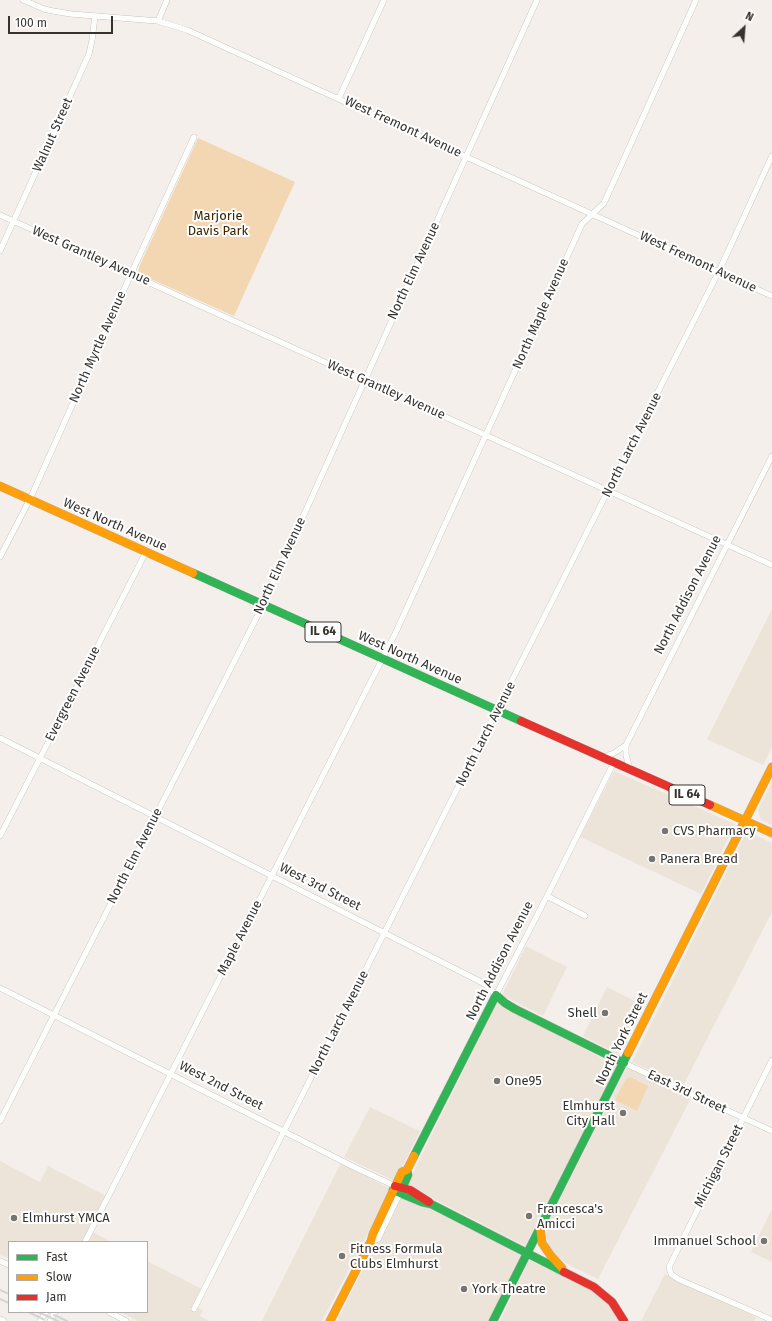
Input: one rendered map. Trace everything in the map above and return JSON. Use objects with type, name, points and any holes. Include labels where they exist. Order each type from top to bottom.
[{"type":"main road","name":"West North Avenue","points":[[0,486],[745,821]]},
{"type":"main road","name":"North York Street","points":[[493,1321],[772,767]]},
{"type":"main road","name":"IL 64","points":[[745,821],[772,833]]},
{"type":"main road","name":"West 3rd Street","points":[[496,995],[515,1009],[624,1062]]},
{"type":"main road","name":"North Addison Avenue","points":[[330,1321],[374,1240],[398,1189],[402,1172],[407,1170],[496,995]]},
{"type":"main road","name":"West 2nd Street","points":[[398,1189],[424,1198],[431,1204],[587,1283],[601,1292],[617,1309],[624,1321]]},
{"type":"main road","points":[[540,1227],[542,1243],[551,1256],[567,1273]]},
{"type":"street","name":"West Fremont Avenue","points":[[23,0],[52,11],[95,16],[158,20],[187,30],[772,296]]},
{"type":"street","points":[[158,20],[167,0]]},
{"type":"street","points":[[339,98],[384,0]]},
{"type":"street","name":"North Elm Avenue","points":[[0,1121],[263,605],[537,0]]},
{"type":"street","name":"North Maple Avenue","points":[[395,634],[582,224],[604,203],[696,0]]},
{"type":"street","name":"Walnut Street","points":[[0,251],[89,54],[95,16]]},
{"type":"street","name":"North Myrtle Avenue","points":[[0,557],[30,499],[194,137]]},
{"type":"street","name":"North Larch Avenue","points":[[194,1309],[719,272],[772,156]]},
{"type":"street","name":"West Grantley Avenue","points":[[0,215],[772,565]]},
{"type":"street","name":"North Addison Avenue","points":[[626,745],[772,456]]},
{"type":"street","name":"Evergreen Avenue","points":[[0,836],[146,552]]},
{"type":"street","name":"Maple Avenue","points":[[86,1241],[395,634]]},
{"type":"street","name":"West 3rd Street","points":[[0,738],[485,984],[496,995]]},
{"type":"street","points":[[604,757],[614,753],[626,745]]},
{"type":"street","points":[[626,745],[626,755],[630,769]]},
{"type":"street","name":"North Addison Avenue","points":[[496,995],[614,762]]},
{"type":"street","points":[[547,896],[585,916]]},
{"type":"street","name":"West 2nd Street","points":[[0,988],[398,1189]]},
{"type":"street","name":"Michigan Street","points":[[772,1060],[669,1267],[669,1272],[678,1279],[772,1320]]},
{"type":"street","name":"East 3rd Street","points":[[624,1062],[772,1131]]},
{"type":"street","points":[[111,1313],[126,1321]]},
{"type":"street","points":[[0,1319],[4,1321]]},
{"type":"shaded area","points":[[772,609],[772,747],[763,765],[707,739]]},
{"type":"shaded area","points":[[614,771],[735,824],[701,894],[580,837]]},
{"type":"shaded area","points":[[772,782],[772,825],[761,820],[758,810]]},
{"type":"shaded area","points":[[747,831],[772,843],[772,912],[683,1086],[632,1062]]},
{"type":"shaded area","points":[[526,946],[567,967],[543,1016],[502,995]]},
{"type":"shaded area","points":[[607,987],[642,1005],[618,1054],[583,1036]]},
{"type":"shaded area","points":[[497,1003],[617,1066],[525,1246],[407,1185]]},
{"type":"shaded area","points":[[627,1067],[691,1098],[598,1279],[565,1263],[550,1251],[546,1235],[549,1221]]},
{"type":"shaded area","points":[[370,1107],[420,1131],[395,1181],[344,1157]]},
{"type":"shaded area","points":[[0,1161],[40,1182],[48,1166],[106,1196],[88,1229],[109,1241],[8,1241],[8,1258],[0,1255]]},
{"type":"shaded area","points":[[341,1163],[391,1189],[322,1321],[262,1321]]},
{"type":"shaded area","points":[[401,1194],[523,1256],[489,1321],[337,1321]]},
{"type":"shaded area","name":"Immanuel School","points":[[772,1209],[772,1262],[751,1252]]},
{"type":"shaded area","points":[[529,1260],[593,1291],[611,1307],[619,1321],[500,1321]]},
{"type":"shaded area","points":[[148,1262],[206,1291],[198,1308],[203,1310],[200,1316],[209,1321],[138,1321],[123,1313],[148,1313]]},
{"type":"shaded area","points":[[665,1274],[756,1317],[754,1321],[641,1321]]},
{"type":"green space","name":"Marjorie Davis Park","points":[[198,138],[295,182],[234,316],[142,275],[138,271]]},
{"type":"green space","points":[[630,1077],[648,1086],[637,1111],[615,1100],[626,1079]]},
{"type":"railway","points":[[0,1290],[8,1294]]},
{"type":"railway","points":[[0,1299],[8,1303]]},
{"type":"railway","points":[[30,1313],[43,1319]]},
{"type":"railway","points":[[40,1313],[58,1321]]},
{"type":"railway","points":[[54,1315],[67,1321]]},
{"type":"traffic: fast","points":[[193,573],[521,721]]},
{"type":"traffic: fast","points":[[414,1156],[496,995],[515,1009],[624,1063]]},
{"type":"traffic: fast","points":[[493,1321],[628,1053]]},
{"type":"traffic: fast","points":[[401,1191],[408,1175],[407,1170]]},
{"type":"traffic: fast","points":[[393,1190],[422,1202],[431,1204],[564,1272]]},
{"type":"traffic: slow","points":[[0,486],[193,573]]},
{"type":"traffic: slow","points":[[628,1053],[772,767]]},
{"type":"traffic: slow","points":[[710,805],[772,833]]},
{"type":"traffic: slow","points":[[330,1321],[371,1241],[402,1172],[407,1170],[414,1156]]},
{"type":"traffic: slow","points":[[540,1227],[542,1243],[562,1268]]},
{"type":"traffic: jam","points":[[521,721],[710,805]]},
{"type":"traffic: jam","points":[[395,1186],[410,1190],[429,1202]]},
{"type":"traffic: jam","points":[[564,1272],[594,1287],[612,1302],[624,1321]]},
{"type":"place","name":"CVS Pharmacy","points":[[665,831]]},
{"type":"place","name":"Panera Bread","points":[[652,859]]},
{"type":"place","name":"Shell","points":[[605,1013]]},
{"type":"place","name":"One95","points":[[497,1081]]},
{"type":"place","name":"Elmhurst City Hall","points":[[623,1113]]},
{"type":"place","name":"Francesca's Amicci","points":[[529,1216]]},
{"type":"place","name":"Elmhurst YMCA","points":[[14,1218]]},
{"type":"place","name":"Immanuel School","points":[[764,1241]]},
{"type":"place","name":"Fitness Formula Clubs Elmhurst","points":[[342,1256]]},
{"type":"place","name":"York Theatre","points":[[464,1289]]}]
